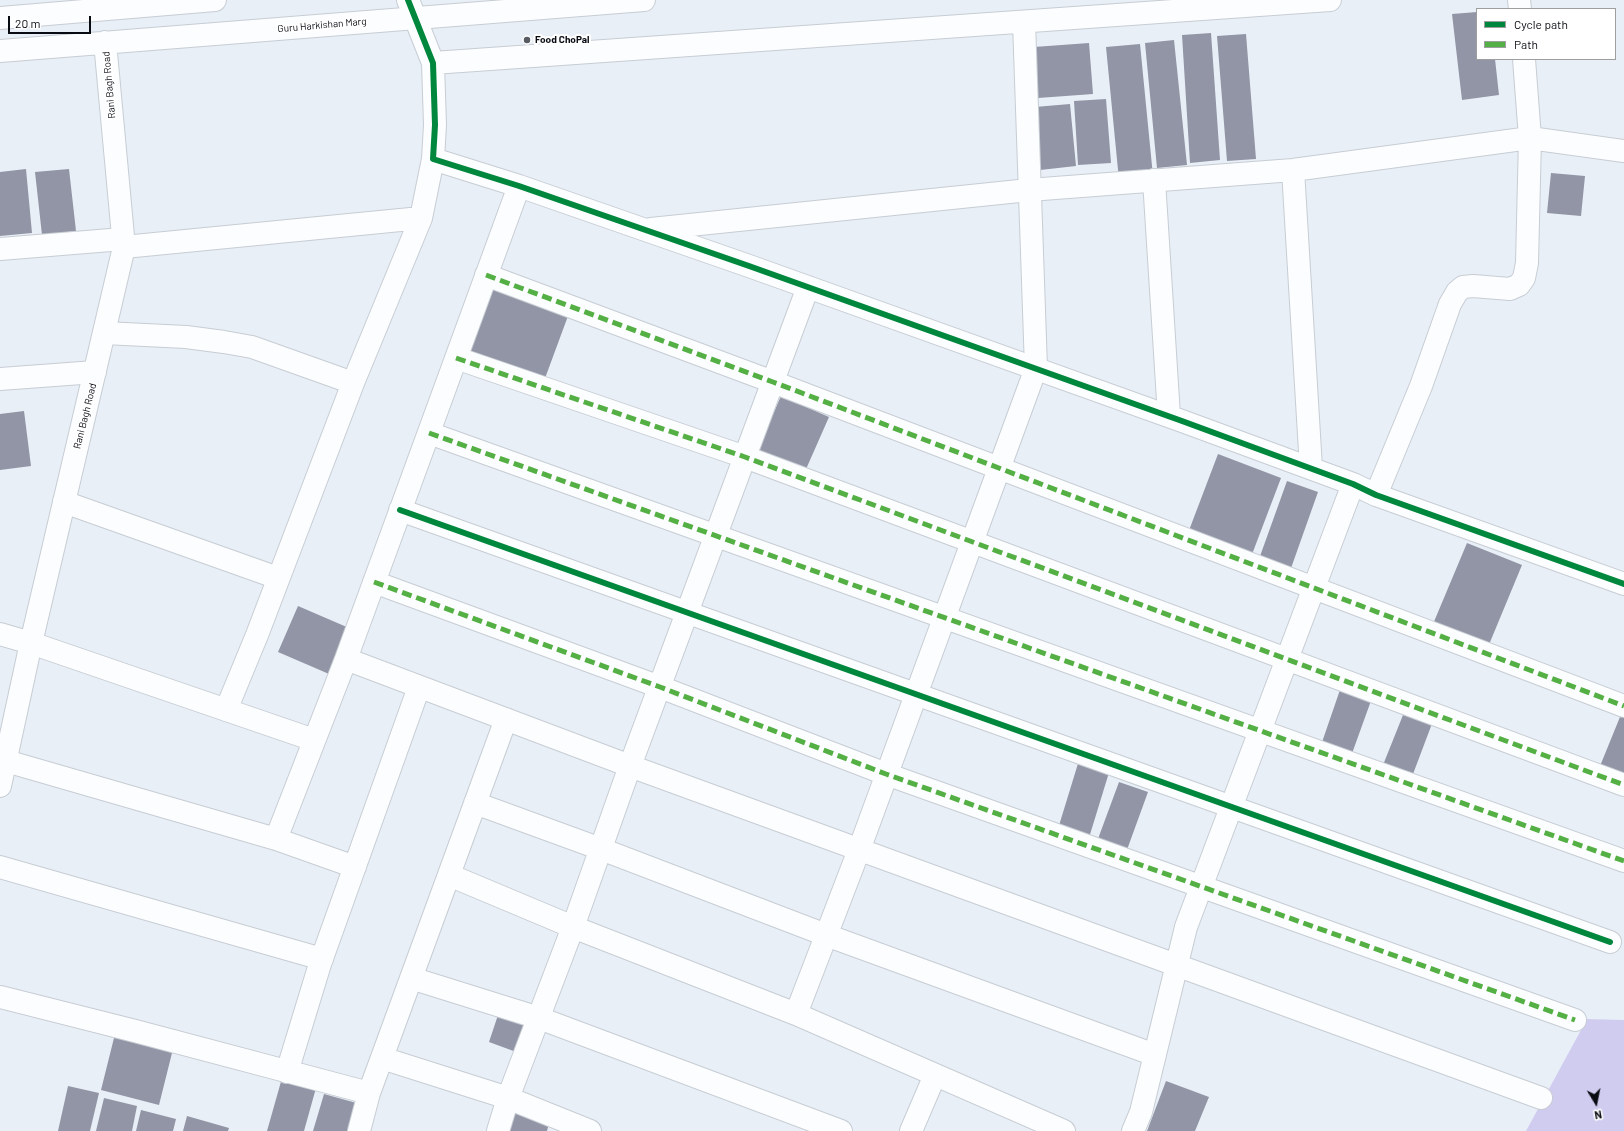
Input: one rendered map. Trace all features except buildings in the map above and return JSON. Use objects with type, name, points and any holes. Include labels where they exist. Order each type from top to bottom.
[{"type":"street","points":[[0,18],[99,5],[215,0]]},
{"type":"street","name":"Guru Harkishan Marg","points":[[0,51],[105,42],[411,9],[644,0]]},
{"type":"street","points":[[433,63],[1330,0]]},
{"type":"street","points":[[226,710],[353,383],[421,218],[433,159],[435,125],[433,63],[411,9]]},
{"type":"street","points":[[796,1014],[859,850],[1036,368],[1024,22]]},
{"type":"street","name":"Rani Bagh Road","points":[[0,786],[31,643],[124,243],[105,42]]},
{"type":"street","points":[[1376,495],[1421,386],[1450,304],[1456,292],[1463,287],[1473,286],[1510,289],[1519,286],[1524,278],[1527,263],[1530,138],[1524,60]]},
{"type":"street","points":[[644,230],[1029,190],[1293,170],[1530,138],[1624,151]]},
{"type":"street","points":[[433,159],[519,186],[1036,368],[1311,468],[1353,484],[1376,495],[1624,584]]},
{"type":"street","points":[[1293,170],[1311,468]]},
{"type":"street","points":[[1154,180],[1169,416]]},
{"type":"street","points":[[276,839],[346,659],[519,186]]},
{"type":"street","points":[[0,249],[124,243],[421,218]]},
{"type":"street","points":[[486,275],[773,382],[1624,706]]},
{"type":"street","points":[[498,1131],[508,1098],[573,927],[630,766],[808,287]]},
{"type":"street","points":[[104,333],[186,338],[252,347],[353,383]]},
{"type":"street","points":[[456,358],[745,457],[1624,785]]},
{"type":"street","points":[[0,379],[95,372]]},
{"type":"street","points":[[428,433],[1624,861]]},
{"type":"street","points":[[1133,1131],[1141,1112],[1186,927],[1353,484]]},
{"type":"street","points":[[64,502],[278,578]]},
{"type":"street","points":[[400,510],[1610,942]]},
{"type":"street","points":[[374,582],[660,687],[886,774],[1575,1020]]},
{"type":"street","points":[[0,634],[31,643],[314,740]]},
{"type":"street","points":[[346,659],[630,766],[1542,1098]]},
{"type":"street","points":[[287,1072],[322,959],[419,687]]},
{"type":"street","points":[[359,1131],[369,1093],[506,719]]},
{"type":"street","points":[[6,761],[276,839],[355,867]]},
{"type":"street","points":[[475,802],[826,935],[1155,1055]]},
{"type":"street","points":[[0,867],[322,959]]},
{"type":"street","points":[[449,875],[573,927],[796,1014],[1064,1131]]},
{"type":"street","points":[[411,978],[539,1018],[841,1131]]},
{"type":"street","points":[[0,997],[369,1093]]},
{"type":"street","points":[[382,1058],[508,1098],[590,1131]]},
{"type":"street","points":[[911,1131],[935,1075]]},
{"type":"shaded area","points":[[1587,1019],[1624,1020],[1624,1131],[1526,1131]]},
{"type":"marked path","points":[[486,275],[773,382],[1624,706]]},
{"type":"marked path","points":[[456,358],[745,457],[1624,785]]},
{"type":"marked path","points":[[429,433],[1624,861]]},
{"type":"marked path","points":[[374,582],[660,687],[886,774],[1575,1020]]},
{"type":"cycle path","points":[[408,0],[433,63],[435,125],[433,159],[519,186],[749,266],[1182,421],[1353,484],[1376,495],[1624,584]]},
{"type":"cycle path","points":[[400,510],[1610,942]]},
{"type":"place","name":"Food ChoPal","points":[[527,40]]}]
